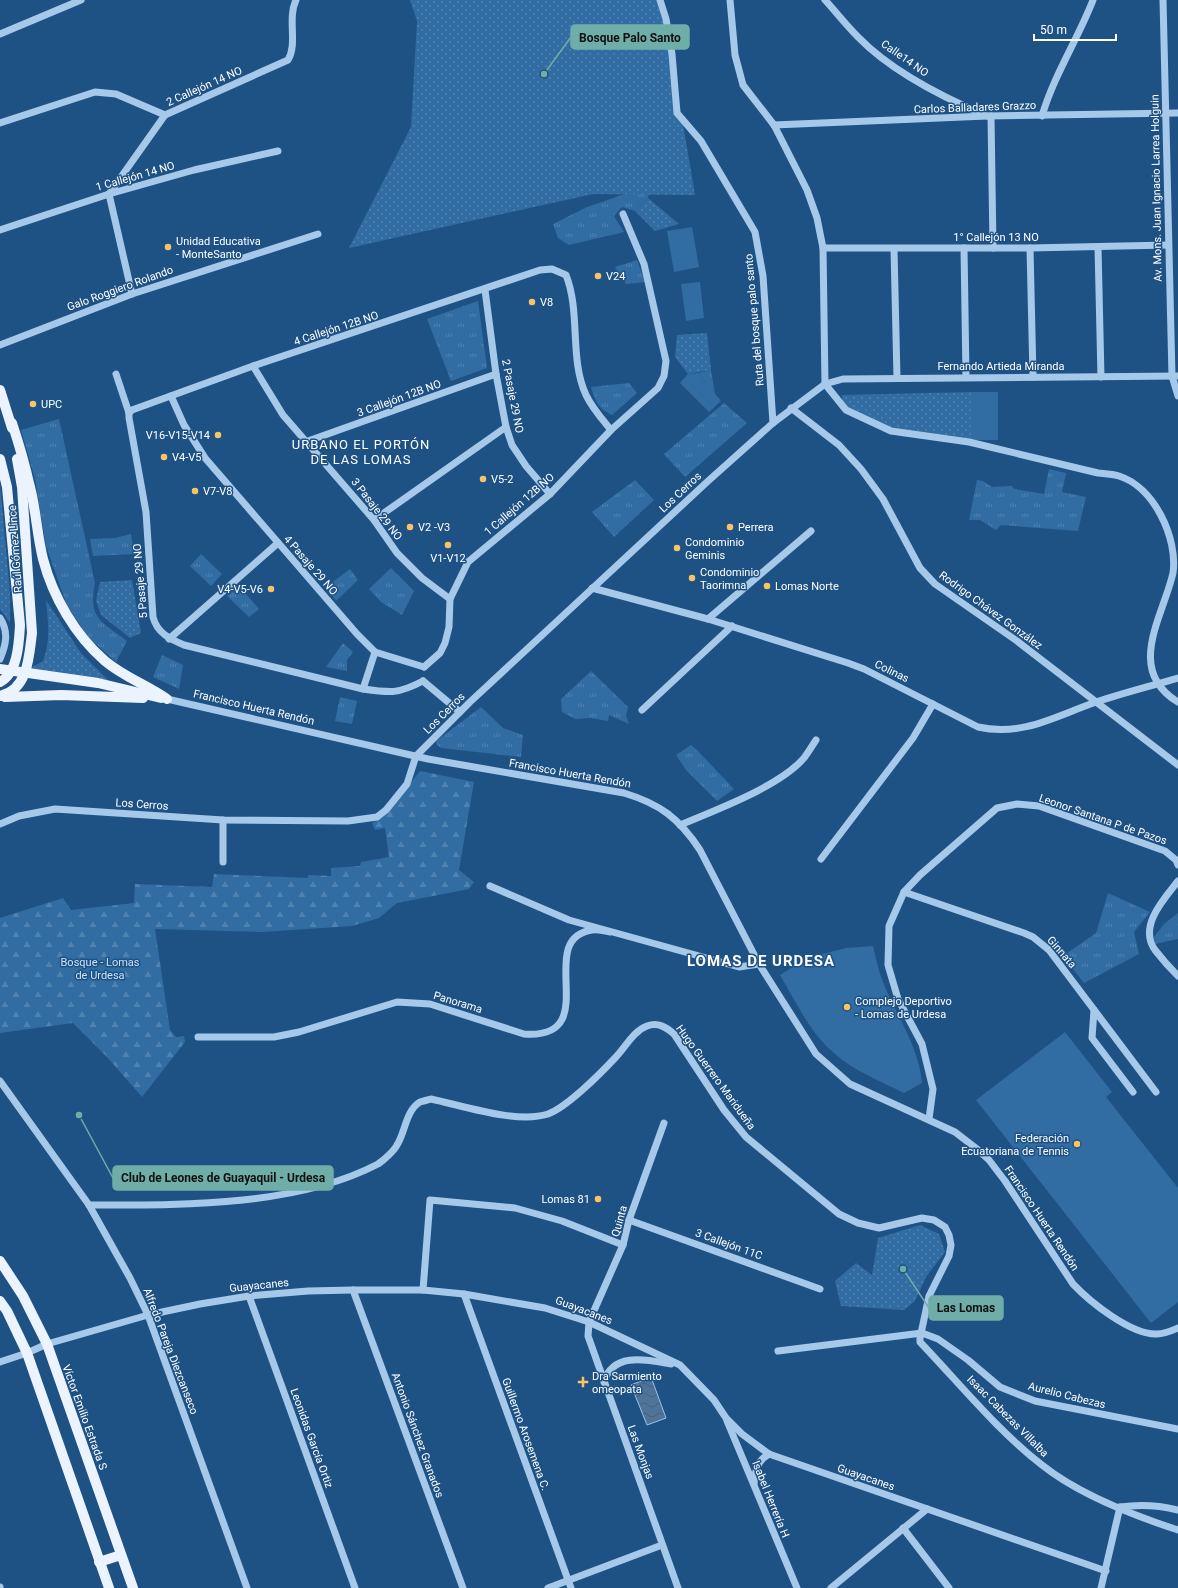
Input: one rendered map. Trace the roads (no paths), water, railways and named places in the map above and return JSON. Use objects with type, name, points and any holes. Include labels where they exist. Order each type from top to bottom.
[{"type":"main road","name":"Raúl Gómez Lince","points":[[0,390],[12,423],[22,487],[32,619],[31,641],[25,673],[17,687]]},
{"type":"main road","points":[[12,423],[30,487],[43,559],[53,587],[66,613],[83,639],[106,661],[131,679],[150,686],[167,699]]},
{"type":"main road","name":"Raúl Gómez Lince","points":[[0,459],[7,487],[18,603],[19,640],[11,671]]},
{"type":"main road","points":[[0,669],[98,683],[167,699]]},
{"type":"main road","points":[[0,682],[6,678],[11,671]]},
{"type":"main road","points":[[11,671],[13,680],[17,687],[26,696]]},
{"type":"main road","points":[[0,697],[10,693],[17,687]]},
{"type":"main road","points":[[0,697],[61,695],[167,699]]},
{"type":"main road","name":"Víctor Emilio Estrada S","points":[[0,1261],[23,1296],[47,1344],[133,1588]]},
{"type":"main road","points":[[0,1301],[7,1311],[27,1353],[99,1562],[110,1588]]},
{"type":"main road","points":[[99,1562],[121,1555]]},
{"type":"street","points":[[0,34],[81,0]]},
{"type":"street","name":"2 Callejón 14 NO","points":[[0,123],[95,92],[116,94],[166,115],[288,60],[292,54],[292,19],[296,0]]},
{"type":"street","name":"Ruta del bosque palo santo","points":[[660,0],[666,20],[672,54],[677,113],[701,141],[755,232],[764,276],[773,423]]},
{"type":"street","points":[[730,0],[735,55],[743,85],[774,125],[807,190],[817,218],[823,248],[825,384],[846,410],[891,431],[969,442],[1098,473],[1119,476],[1132,482],[1148,495],[1165,523],[1173,550],[1173,573],[1150,644],[1151,668],[1158,684],[1165,693],[1178,702]]},
{"type":"street","name":"Calle14 NO","points":[[825,0],[858,38],[892,64],[949,100],[989,116]]},
{"type":"street","points":[[833,0],[834,10]]},
{"type":"street","points":[[1042,116],[1048,94],[1086,18],[1093,0]]},
{"type":"street","name":"Av. Mons. Juan Ignacio Larrea Holguin","points":[[1163,0],[1168,245],[1175,376],[1178,396]]},
{"type":"street","name":"Carlos Balladares Grazzo","points":[[774,125],[989,116],[1178,113]]},
{"type":"street","points":[[132,294],[109,194],[166,115]]},
{"type":"street","points":[[989,116],[993,248]]},
{"type":"street","name":"1 Callejón 14 NO","points":[[0,230],[109,194],[194,170],[278,151]]},
{"type":"street","name":"1 Callejón 12B NO","points":[[424,667],[440,653],[445,643],[450,599],[468,562],[550,494],[611,430],[658,388],[664,376],[666,361],[650,286],[644,264],[623,214]]},
{"type":"street","name":"Galo Roggiero Rolando","points":[[0,345],[132,294],[318,234]]},
{"type":"street","name":"1° Callejón 13 NO","points":[[823,248],[1030,248],[1168,245]]},
{"type":"street","points":[[1098,247],[1101,377]]},
{"type":"street","points":[[964,248],[966,377]]},
{"type":"street","points":[[1030,248],[1033,377]]},
{"type":"street","points":[[894,249],[897,378]]},
{"type":"street","name":"4 Callejón 12B NO","points":[[129,413],[132,410],[253,366],[485,290],[540,270],[552,269],[566,275],[571,288],[580,371],[586,395],[611,430]]},
{"type":"street","name":"2 Pasaje 29 NO","points":[[485,290],[496,374],[506,427],[512,445],[526,466],[550,494]]},
{"type":"street","name":"3 Pasaje 29 NO","points":[[253,366],[283,415],[308,442],[374,520],[397,553],[422,578],[450,599]]},
{"type":"street","name":"5 Pasaje 29 NO","points":[[116,374],[129,413],[146,512],[153,617],[157,628],[170,639],[184,645],[363,689],[387,693],[399,692],[423,681]]},
{"type":"street","name":"3 Callejón 12B NO","points":[[308,442],[496,374]]},
{"type":"street","name":"Fernando Artieda Miranda","points":[[825,384],[843,379],[1175,376]]},
{"type":"street","name":"Los Cerros","points":[[0,824],[19,816],[55,809],[224,820],[348,821],[377,817],[386,810],[407,784],[416,756],[460,712],[592,588],[773,423],[791,408],[825,384]]},
{"type":"street","name":"4 Pasaje 29 NO","points":[[172,396],[184,425],[205,458],[357,634],[375,652],[424,667]]},
{"type":"street","name":"Rodrigo Chávez González","points":[[791,408],[839,445],[861,469],[883,499],[912,557],[927,577],[1017,641],[1178,765]]},
{"type":"street","points":[[374,520],[506,427]]},
{"type":"street","points":[[708,619],[811,531]]},
{"type":"street","points":[[170,639],[278,543]]},
{"type":"street","name":"Colinas","points":[[592,588],[732,626],[848,663],[978,727],[995,730],[1029,727],[1096,702],[1178,678]]},
{"type":"street","points":[[0,618],[5,629],[6,638],[0,659]]},
{"type":"street","points":[[642,710],[732,626]]},
{"type":"street","points":[[363,689],[375,652]]},
{"type":"street","points":[[424,667],[423,681],[460,712]]},
{"type":"street","name":"Francisco Huerta Rendón","points":[[167,699],[416,756],[624,793],[644,799],[667,812],[680,825],[700,850],[758,964],[816,1054],[850,1084],[955,1132],[989,1160],[1005,1181],[1073,1284],[1086,1298],[1116,1319],[1135,1329],[1156,1335],[1178,1328]]},
{"type":"street","points":[[820,859],[913,738],[933,704]]},
{"type":"street","points":[[680,825],[742,799],[781,777],[804,758],[816,740]]},
{"type":"street","name":"Leonor Santana P de Pazos","points":[[929,1119],[933,1089],[922,1044],[898,999],[888,965],[890,926],[904,892],[920,875],[998,808],[1017,804],[1039,806],[1165,851],[1176,860],[1178,865]]},
{"type":"street","points":[[223,862],[224,820]]},
{"type":"street","points":[[1178,880],[1153,914],[1150,936],[1154,949],[1178,976]]},
{"type":"street","name":"Panorama","points":[[490,886],[569,920],[610,932],[739,967],[758,964]]},
{"type":"street","name":"Ginnata","points":[[904,892],[1033,938],[1048,950],[1156,1092]]},
{"type":"street","name":"Panorama","points":[[198,1037],[274,1037],[299,1032],[397,1002],[430,1004],[524,1034],[538,1035],[549,1033],[556,1028],[563,1017],[566,1000],[565,954],[570,943],[579,935],[592,930],[610,932]]},
{"type":"street","points":[[1094,1010],[1092,1038],[1133,1092]]},
{"type":"street","name":"Hugo Guerrero Maridueña","points":[[89,1205],[188,1205],[263,1197],[296,1191],[340,1180],[379,1163],[397,1145],[412,1110],[420,1102],[431,1099],[516,1118],[547,1114],[567,1102],[615,1058],[642,1028],[655,1024],[662,1025],[674,1034],[724,1110],[746,1137],[839,1214],[858,1223],[878,1228],[922,1218],[934,1220],[945,1227],[950,1235],[951,1245],[949,1256],[928,1296],[922,1333]]},
{"type":"street","name":"Alfredo Pareja Diezcanseco","points":[[0,1081],[89,1205],[130,1278],[148,1316],[247,1588]]},
{"type":"street","name":"Quinta","points":[[590,1322],[623,1245],[629,1220],[664,1123]]},
{"type":"street","points":[[423,1290],[430,1200],[515,1208],[562,1221],[623,1245]]},
{"type":"street","name":"3 Callejón 11C","points":[[629,1220],[820,1289]]},
{"type":"street","name":"Antonio Sánchez Granados","points":[[353,1290],[463,1588]]},
{"type":"street","name":"Guayacanes","points":[[0,1362],[27,1353],[47,1344],[148,1316],[200,1304],[249,1296],[308,1291],[423,1290],[464,1294],[545,1308],[590,1322],[680,1365],[714,1400],[726,1418],[742,1434],[770,1454],[1106,1571]]},
{"type":"street","name":"Guillermo Arosemena C.","points":[[464,1294],[571,1588]]},
{"type":"street","name":"Leonidas García Ortiz","points":[[249,1296],[355,1588]]},
{"type":"street","name":"Las Monjas","points":[[590,1322],[588,1336],[678,1588]]},
{"type":"street","name":"Aurelio Cabezas","points":[[778,1351],[922,1333],[938,1339],[968,1360],[1000,1387],[1035,1401],[1068,1409],[1178,1429]]},
{"type":"street","name":"Isaac Cabezas Villalba","points":[[922,1333],[920,1342],[1017,1444],[1043,1466],[1084,1492],[1151,1521],[1178,1530]]},
{"type":"street","points":[[604,1382],[606,1375],[610,1370],[625,1360],[639,1358],[680,1365]]},
{"type":"street","name":"Isabel Herrería H","points":[[726,1418],[797,1588]]},
{"type":"street","points":[[754,1486],[757,1466],[762,1458],[770,1454]]},
{"type":"street","name":"Isaac Cabezas Villalba","points":[[1120,1507],[1162,1505],[1178,1510]]},
{"type":"street","points":[[1101,1588],[1120,1507]]},
{"type":"street","points":[[831,1588],[926,1509]]},
{"type":"street","points":[[903,1528],[949,1588]]},
{"type":"street","points":[[548,1588],[662,1545]]},
{"type":"water","points":[[651,1377],[666,1418],[647,1425],[631,1385]]},
{"type":"place","name":"Bosque Palo Santo","points":[[544,74]]},
{"type":"place","name":"Unidad Educativa - MonteSanto","points":[[168,247]]},
{"type":"place","name":"V24","points":[[598,276]]},
{"type":"place","name":"V8","points":[[532,302]]},
{"type":"place","name":"UPC","points":[[33,404]]},
{"type":"place","name":"V16-V15-V14","points":[[218,435]]},
{"type":"place","name":"V4-V5","points":[[164,457]]},
{"type":"place","name":"V5-2","points":[[483,479]]},
{"type":"place","name":"V7-V8","points":[[195,491]]},
{"type":"place","name":"V2 -V3","points":[[410,527]]},
{"type":"place","name":"Perrera","points":[[730,527]]},
{"type":"place","name":"V1-V12","points":[[448,545]]},
{"type":"place","name":"Condominio Geminis","points":[[677,548]]},
{"type":"place","name":"Condominio Taorimna","points":[[692,578]]},
{"type":"place","name":"Lomas Norte","points":[[767,586]]},
{"type":"place","name":"V4-V5-V6","points":[[271,589]]},
{"type":"place","name":"Complejo Deportivo - Lomas de Urdesa","points":[[847,1007]]},
{"type":"place","name":"Club de Leones de Guayaquil - Urdesa","points":[[79,1115]]},
{"type":"place","name":"Federación Ecuatoriana de Tennis","points":[[1077,1144]]},
{"type":"place","name":"Lomas 81","points":[[598,1199]]},
{"type":"place","name":"Las Lomas","points":[[903,1269]]},
{"type":"place","name":"Dra Sarmiento omeopata","points":[[583,1382]]},
{"type":"district","name":"URBANO EL PORTÓN DE LAS LOMAS","points":[[361,452]]},
{"type":"district","name":"LOMAS DE URDESA","points":[[761,961]]},
{"type":"park label","name":"Bosque - Lomas de Urdesa","points":[[100,968]]}]
